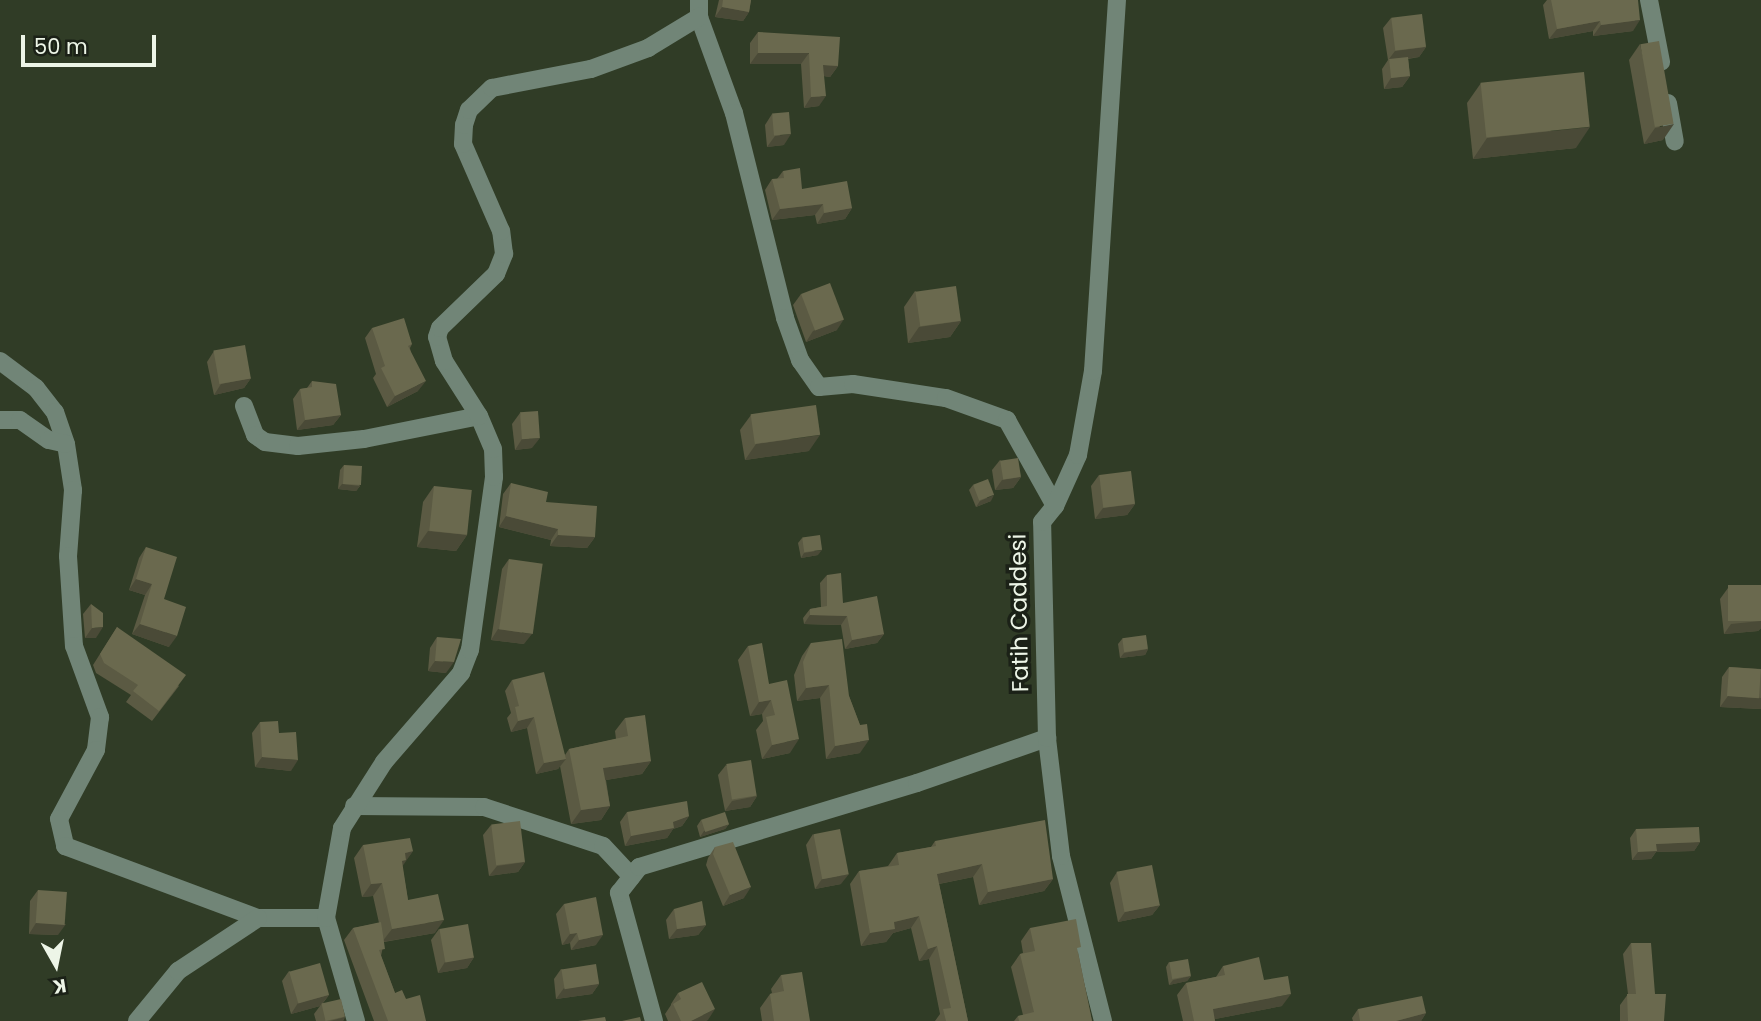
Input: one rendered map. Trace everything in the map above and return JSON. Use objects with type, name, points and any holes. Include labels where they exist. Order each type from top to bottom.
[{"type":"street","name":"Fatih Caddesi","points":[[1103,1021],[1061,856],[1046,738],[1042,522],[1055,506],[1078,455],[1093,371],[1117,0]]},
{"type":"street","points":[[1650,0],[1675,141]]},
{"type":"street","points":[[356,1021],[326,918],[342,828],[384,762],[461,673],[470,650],[494,477],[493,449],[479,416],[444,361],[437,337],[440,328],[496,274],[504,254],[501,231],[463,144],[469,110],[492,88],[591,69],[648,48],[699,9],[734,113],[785,318],[800,360],[819,387],[853,384],[946,398],[1007,420],[1055,506]]},
{"type":"street","points":[[0,360],[36,388],[55,412],[66,444],[73,490],[68,556],[74,646],[100,717],[96,750],[59,819],[59,833],[65,846],[86,857],[258,918],[326,918]]},
{"type":"street","points":[[244,406],[255,435],[265,442],[298,446],[364,439],[479,416]]},
{"type":"street","points":[[0,420],[20,421],[49,440],[66,444]]},
{"type":"street","points":[[654,1021],[619,893],[639,867],[904,787],[1046,738]]},
{"type":"street","points":[[354,806],[484,807],[603,846],[632,877]]},
{"type":"street","points":[[137,1021],[178,971],[258,918]]},
{"type":"building","points":[[723,0],[751,0],[749,12],[722,7]]},
{"type":"building","points":[[1551,0],[1638,0],[1640,20],[1601,25],[1600,21],[1557,29]]},
{"type":"building","points":[[1422,14],[1426,47],[1395,51],[1391,18]]},
{"type":"building","points":[[758,32],[840,37],[838,66],[823,65],[826,96],[811,97],[809,53],[758,53]]},
{"type":"building","points":[[1659,41],[1674,124],[1655,127],[1640,44]]},
{"type":"building","points":[[1408,57],[1410,76],[1391,78],[1389,59]]},
{"type":"building","points":[[1584,72],[1590,127],[1486,138],[1481,83]]},
{"type":"building","points":[[789,112],[791,134],[774,135],[772,113]]},
{"type":"building","points":[[800,168],[802,189],[847,181],[852,208],[824,213],[823,204],[780,209],[772,179],[784,178],[783,171]]},
{"type":"building","points":[[830,283],[844,319],[815,331],[801,294]]},
{"type":"building","points":[[956,286],[961,321],[920,326],[915,292]]},
{"type":"building","points":[[404,318],[412,344],[408,346],[426,381],[395,396],[381,368],[385,366],[372,328]]},
{"type":"building","points":[[245,345],[251,378],[219,384],[213,351]]},
{"type":"building","points":[[312,381],[336,384],[341,415],[305,420],[300,389],[312,387]]},
{"type":"building","points":[[816,405],[820,435],[755,444],[751,414]]},
{"type":"building","points":[[538,411],[540,438],[522,439],[520,412]]},
{"type":"building","points":[[1018,458],[1021,477],[1003,480],[1000,461]]},
{"type":"building","points":[[344,465],[362,466],[361,485],[343,484]]},
{"type":"building","points":[[1131,471],[1135,504],[1103,508],[1099,475]]},
{"type":"building","points":[[988,479],[994,495],[979,501],[973,485]]},
{"type":"building","points":[[511,483],[548,492],[546,502],[597,506],[595,537],[558,535],[558,529],[506,516]]},
{"type":"building","points":[[434,486],[472,490],[467,535],[429,531]]},
{"type":"building","points":[[820,535],[822,550],[804,552],[802,538]]},
{"type":"building","points":[[146,547],[177,557],[164,599],[186,607],[177,636],[140,624],[152,584],[136,579]]},
{"type":"building","points":[[509,559],[543,564],[533,634],[499,629]]},
{"type":"building","points":[[841,573],[843,603],[877,596],[884,634],[852,640],[847,616],[810,615],[810,609],[827,606],[827,575]]},
{"type":"building","points":[[1728,585],[1761,585],[1761,621],[1728,621]]},
{"type":"building","points":[[91,604],[103,613],[103,627],[92,628]]},
{"type":"building","points":[[117,627],[186,675],[159,711],[133,691],[138,685],[104,663],[100,654]]},
{"type":"building","points":[[1146,635],[1148,649],[1124,652],[1122,638]]},
{"type":"building","points":[[437,637],[461,639],[454,662],[435,661]]},
{"type":"building","points":[[842,639],[849,696],[860,725],[867,724],[869,740],[835,746],[829,685],[806,688],[803,662],[811,643]]},
{"type":"building","points":[[762,643],[769,684],[787,680],[799,739],[772,745],[766,717],[775,715],[771,700],[759,702],[748,646]]},
{"type":"building","points":[[1729,667],[1761,669],[1759,698],[1727,696]]},
{"type":"building","points":[[544,672],[566,759],[544,763],[534,717],[518,721],[515,707],[519,706],[512,680]]},
{"type":"building","points":[[645,715],[651,761],[603,768],[610,806],[581,810],[569,749],[628,736],[625,718]]},
{"type":"building","points":[[278,721],[279,733],[296,732],[298,760],[262,757],[260,722]]},
{"type":"building","points":[[751,760],[757,796],[732,799],[726,764]]},
{"type":"building","points":[[687,801],[689,816],[673,822],[674,828],[631,836],[627,812]]},
{"type":"building","points":[[725,812],[729,824],[705,832],[701,820]]},
{"type":"building","points":[[1045,820],[1053,879],[988,892],[982,864],[937,874],[968,1021],[946,1021],[943,1009],[951,1008],[937,946],[928,949],[919,916],[894,922],[895,929],[870,933],[859,871],[899,865],[897,853],[936,846],[935,841]]},
{"type":"building","points":[[520,821],[525,862],[496,865],[491,825]]},
{"type":"building","points":[[1699,827],[1700,842],[1656,844],[1657,851],[1638,852],[1636,829]]},
{"type":"building","points":[[840,829],[849,874],[822,879],[813,834]]},
{"type":"building","points":[[410,838],[413,851],[405,853],[406,860],[402,861],[408,900],[438,894],[444,920],[392,929],[382,883],[371,884],[363,845]]},
{"type":"building","points":[[733,842],[751,887],[730,895],[713,854],[715,847]]},
{"type":"building","points":[[1152,865],[1160,905],[1124,912],[1117,872]]},
{"type":"building","points":[[38,890],[67,892],[65,925],[36,923]]},
{"type":"building","points":[[596,897],[603,935],[579,940],[577,933],[570,934],[564,904]]},
{"type":"building","points":[[702,901],[706,925],[677,929],[674,909]]},
{"type":"building","points":[[1076,919],[1081,947],[1077,948],[1092,1021],[1019,1021],[1018,1016],[1034,1012],[1020,954],[1035,951],[1030,928]]},
{"type":"building","points":[[381,922],[385,949],[379,950],[395,993],[402,990],[406,999],[420,995],[426,1021],[388,1021],[353,928]]},
{"type":"building","points":[[468,924],[474,957],[445,963],[439,929]]},
{"type":"building","points":[[1631,943],[1651,943],[1655,994],[1666,994],[1664,1021],[1628,1021],[1627,994],[1636,994]]},
{"type":"building","points":[[1259,957],[1264,980],[1288,976],[1291,994],[1213,1009],[1215,1021],[1194,1021],[1186,983],[1225,975],[1223,966]]},
{"type":"building","points":[[1188,959],[1191,976],[1172,979],[1169,962]]},
{"type":"building","points":[[320,963],[329,995],[298,1004],[289,972]]},
{"type":"building","points":[[596,964],[599,984],[565,989],[561,969]]},
{"type":"building","points":[[802,972],[810,1021],[774,1021],[770,994],[784,991],[781,975]]},
{"type":"building","points":[[702,982],[715,1009],[691,1021],[681,1021],[673,1004],[681,999],[678,993]]},
{"type":"building","points":[[1422,996],[1426,1013],[1396,1021],[1360,1021],[1358,1009]]},
{"type":"building","points":[[341,999],[345,1017],[326,1021],[322,1003]]},
{"type":"building","points":[[605,1017],[606,1021],[578,1021]]},
{"type":"building","points":[[640,1017],[641,1021],[622,1021]]}]
